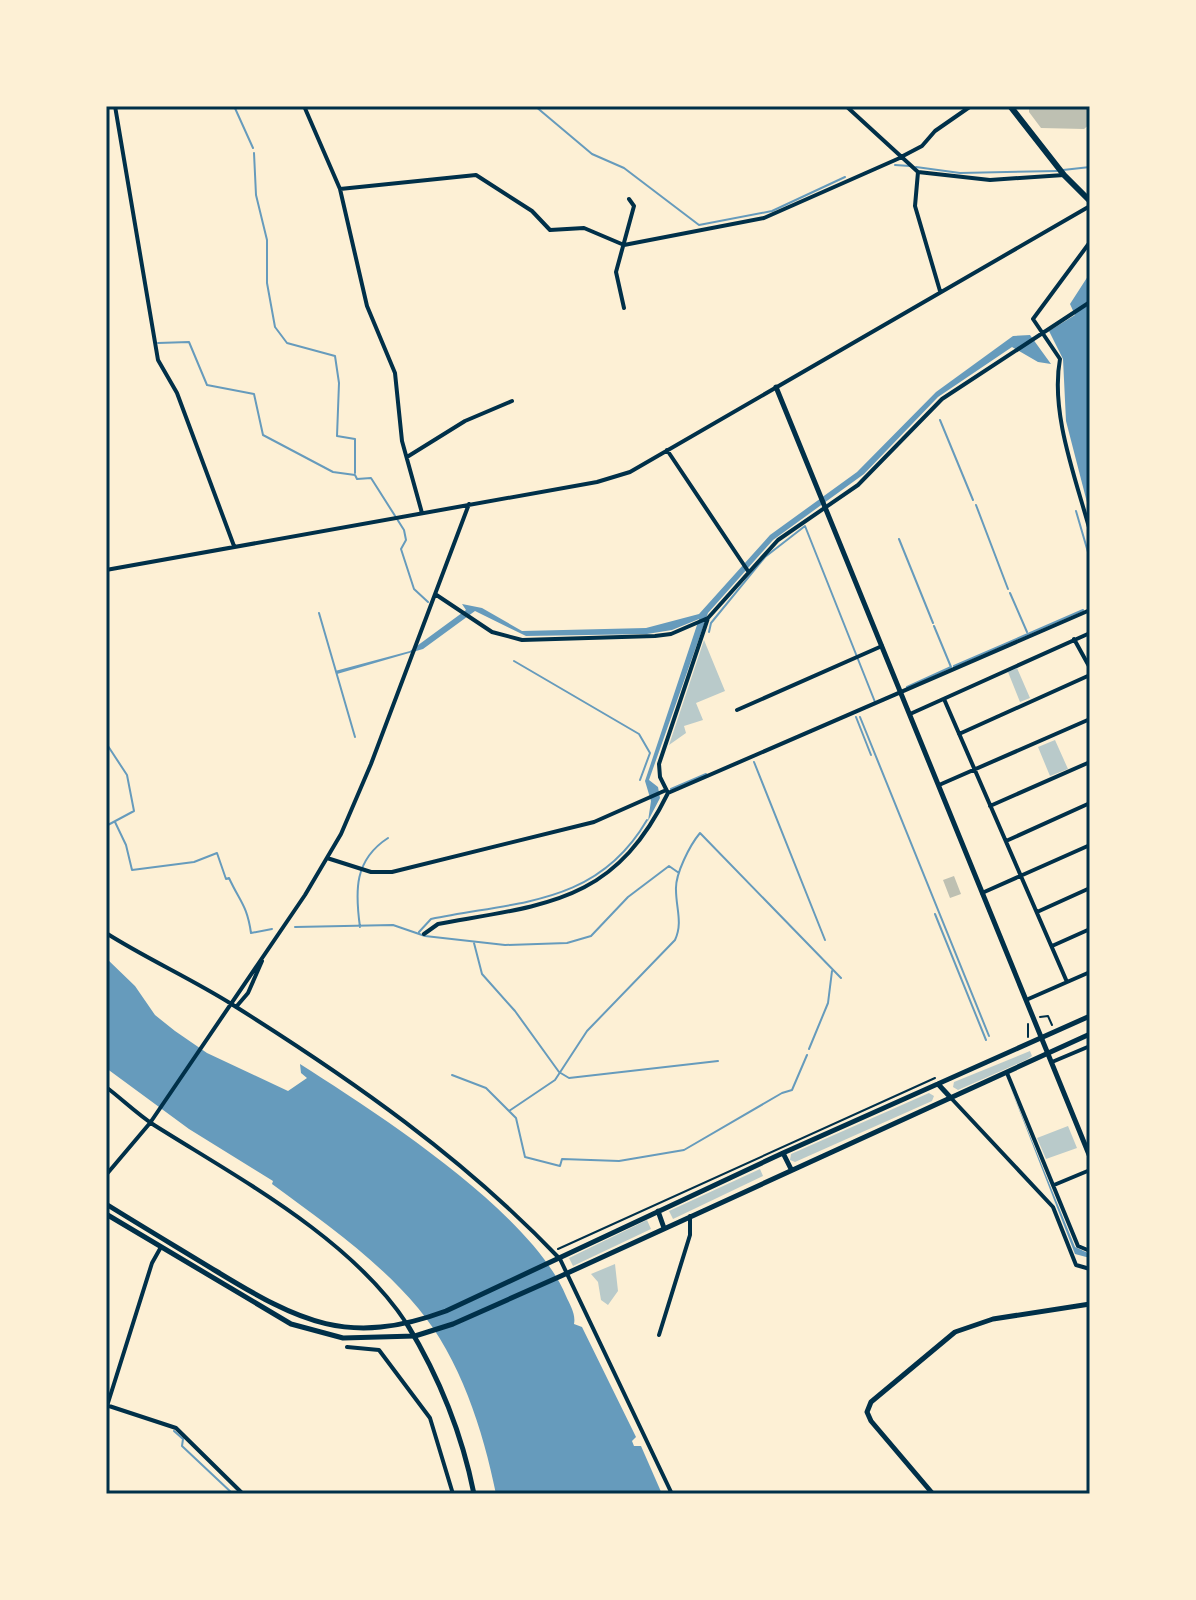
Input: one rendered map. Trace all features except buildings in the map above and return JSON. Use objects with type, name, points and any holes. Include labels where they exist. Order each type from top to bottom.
[{"type":"main road","points":[[1010,106],[1090,204]]},
{"type":"main road","points":[[776,387],[1090,1157]]},
{"type":"main road","points":[[106,1204],[275,1307],[318,1323],[345,1328],[407,1324],[560,1259],[783,1153],[1090,1016]]},
{"type":"main road","points":[[106,1214],[270,1314],[315,1332],[343,1338],[398,1339],[415,1336],[564,1275],[1090,1034]]},
{"type":"main road","points":[[938,1084],[951,1098]]},
{"type":"main road","points":[[783,1153],[791,1169]]},
{"type":"main road","points":[[658,1211],[664,1228]]},
{"type":"main road","points":[[933,1494],[871,1421],[867,1412],[871,1402],[955,1332],[993,1319],[1090,1304]]},
{"type":"main road","points":[[407,1324],[454,1421],[474,1494]]},
{"type":"street","points":[[115,106],[158,360],[177,393],[234,546]]},
{"type":"street","points":[[304,106],[340,189],[369,313],[395,373],[407,457],[422,513]]},
{"type":"street","points":[[846,106],[914,168],[990,180],[1061,172]]},
{"type":"street","points":[[340,189],[476,175],[532,211],[550,230],[584,228],[624,245],[764,218],[902,157],[922,146],[935,131],[971,106]]},
{"type":"street","points":[[914,168],[915,206],[940,291]]},
{"type":"street","points":[[624,308],[616,272],[634,206],[629,199]]},
{"type":"street","points":[[106,570],[597,482],[630,472],[1090,204]]},
{"type":"street","points":[[1090,242],[1033,319],[1060,359],[1057,375],[1063,420],[1090,531]]},
{"type":"street","points":[[424,934],[438,924],[557,900],[585,888],[635,849],[665,792],[659,764],[707,619],[778,540],[874,471],[942,399],[1035,335],[1090,302]]},
{"type":"street","points":[[407,457],[478,414],[512,401]]},
{"type":"street","points":[[667,450],[748,570]]},
{"type":"street","points":[[106,1175],[151,1120],[232,1006],[327,858],[371,764],[469,504]]},
{"type":"street","points":[[435,594],[492,632],[522,640],[655,636],[707,619]]},
{"type":"street","points":[[327,858],[361,870],[392,872],[594,822],[1090,610]]},
{"type":"street","points":[[910,714],[1090,633]]},
{"type":"street","points":[[1074,639],[1090,668]]},
{"type":"street","points":[[737,710],[882,646]]},
{"type":"street","points":[[959,734],[1090,675]]},
{"type":"street","points":[[944,699],[1067,982]]},
{"type":"street","points":[[939,785],[1090,719]]},
{"type":"street","points":[[990,806],[1090,762]]},
{"type":"street","points":[[1006,841],[1090,803]]},
{"type":"street","points":[[982,893],[1090,845]]},
{"type":"street","points":[[1037,912],[1090,888]]},
{"type":"street","points":[[1052,946],[1090,929]]},
{"type":"street","points":[[106,933],[232,1006],[414,1126],[535,1230],[560,1259],[564,1275],[650,1442],[672,1494]]},
{"type":"street","points":[[1026,1000],[1090,972]]},
{"type":"street","points":[[1051,1062],[1090,1046]]},
{"type":"street","points":[[1007,1073],[1078,1246],[1090,1251]]},
{"type":"street","points":[[106,1087],[288,1210],[367,1278],[407,1324]]},
{"type":"street","points":[[951,1098],[1053,1207],[1076,1265],[1090,1269]]},
{"type":"street","points":[[1054,1185],[1090,1170]]},
{"type":"street","points":[[659,1335],[690,1235],[690,1216]]},
{"type":"street","points":[[161,1247],[152,1263],[106,1405],[176,1428],[243,1494]]},
{"type":"street","points":[[347,1347],[379,1350],[430,1418],[453,1494]]},
{"type":"path","points":[[1041,1017],[1048,1016],[1052,1025]]},
{"type":"shaded area","points":[[704,640],[725,691],[696,703],[703,720],[684,726],[686,733],[669,745]]},
{"type":"shaded area","points":[[1017,668],[1030,698],[1020,702],[1008,672]]},
{"type":"shaded area","points":[[1055,740],[1068,769],[1050,776],[1038,747]]},
{"type":"shaded area","points":[[1030,1051],[1032,1056],[1026,1060],[958,1090],[953,1087],[954,1082]]},
{"type":"shaded area","points":[[929,1093],[934,1096],[932,1101],[795,1162],[790,1160],[791,1154]]},
{"type":"shaded area","points":[[1068,1126],[1077,1148],[1046,1159],[1037,1138]]},
{"type":"shaded area","points":[[760,1169],[763,1176],[673,1219],[669,1211]]},
{"type":"shaded area","points":[[647,1220],[651,1229],[573,1266],[569,1258]]},
{"type":"shaded area","points":[[615,1264],[618,1291],[608,1305],[601,1300],[598,1282],[591,1274]]},
{"type":"water","points":[[1090,273],[1090,514],[1066,421],[1063,359],[1049,331],[1075,315],[1070,304]]},
{"type":"water","points":[[1030,335],[1051,364],[1038,362],[1012,347],[938,397],[864,474],[773,540],[708,613],[649,780],[658,787],[660,798],[648,821],[651,801],[645,781],[699,619],[672,630],[647,634],[526,636],[475,611],[423,649],[337,674],[335,671],[410,651],[466,610],[462,604],[482,608],[522,631],[646,628],[699,614],[770,535],[857,472],[936,392],[1013,336]]},
{"type":"water","points":[[106,958],[135,986],[155,1015],[207,1053],[288,1091],[307,1078],[301,1073],[300,1064],[409,1137],[487,1199],[548,1264],[571,1306],[574,1324],[582,1327],[636,1437],[632,1441],[634,1446],[641,1446],[662,1494],[496,1494],[477,1420],[458,1372],[433,1328],[402,1290],[348,1242],[272,1184],[273,1181],[189,1129],[106,1068]]},
{"type":"water","points":[[1009,1084],[1075,1247],[1090,1254],[1090,1258],[1075,1254]]},
{"type":"waterway","points":[[234,106],[253,148]]},
{"type":"waterway","points":[[535,106],[592,154],[624,168],[699,225],[772,211],[845,177]]},
{"type":"waterway","points":[[254,153],[256,195],[267,240],[267,283],[275,327],[287,343],[335,356],[339,383],[337,436],[355,439],[355,473]]},
{"type":"waterway","points":[[895,165],[910,166]]},
{"type":"waterway","points":[[916,167],[960,173],[1057,171]]},
{"type":"waterway","points":[[1063,170],[1090,167]]},
{"type":"waterway","points":[[158,343],[189,342],[207,385],[254,394],[263,435],[333,472],[355,475],[357,479],[371,478],[404,530],[406,540],[401,549],[414,589],[428,602]]},
{"type":"waterway","points":[[940,420],[973,500]]},
{"type":"waterway","points":[[976,505],[1008,589]]},
{"type":"waterway","points":[[1076,511],[1090,559]]},
{"type":"waterway","points":[[709,632],[711,623],[765,557],[805,526],[875,702]]},
{"type":"waterway","points":[[899,539],[933,623]]},
{"type":"waterway","points":[[1010,593],[1027,632]]},
{"type":"waterway","points":[[954,666],[1083,610]]},
{"type":"waterway","points":[[319,613],[355,737]]},
{"type":"waterway","points":[[907,687],[951,667],[934,626]]},
{"type":"waterway","points":[[514,661],[639,734],[650,753],[640,780]]},
{"type":"waterway","points":[[856,717],[871,755]]},
{"type":"waterway","points":[[860,717],[989,1036]]},
{"type":"waterway","points":[[106,743],[127,775],[134,811],[106,826]]},
{"type":"waterway","points":[[754,762],[825,940]]},
{"type":"waterway","points":[[671,789],[706,774]]},
{"type":"waterway","points":[[419,932],[431,919],[524,902],[579,884],[604,869],[627,848],[647,820]]},
{"type":"waterway","points":[[115,822],[126,845],[132,870],[194,862],[217,853],[226,879],[229,878],[245,910],[251,933],[272,929]]},
{"type":"waterway","points":[[509,1111],[555,1080],[587,1031],[675,940],[679,921],[678,876],[700,833],[841,978]]},
{"type":"waterway","points":[[360,927],[357,901],[359,877],[369,856],[388,838]]},
{"type":"waterway","points":[[295,927],[393,925],[425,936],[505,945],[567,943],[591,936],[628,897],[669,866],[679,873]]},
{"type":"waterway","points":[[935,914],[986,1040]]},
{"type":"waterway","points":[[474,943],[482,974],[515,1011],[559,1072],[569,1078],[718,1061]]},
{"type":"waterway","points":[[809,1049],[828,1003],[832,971]]},
{"type":"waterway","points":[[452,1075],[486,1088],[516,1118],[525,1157],[560,1166],[562,1159],[619,1161],[684,1150],[792,1090],[807,1055]]},
{"type":"waterway","points":[[174,1431],[183,1439],[182,1446],[233,1494]]}]
